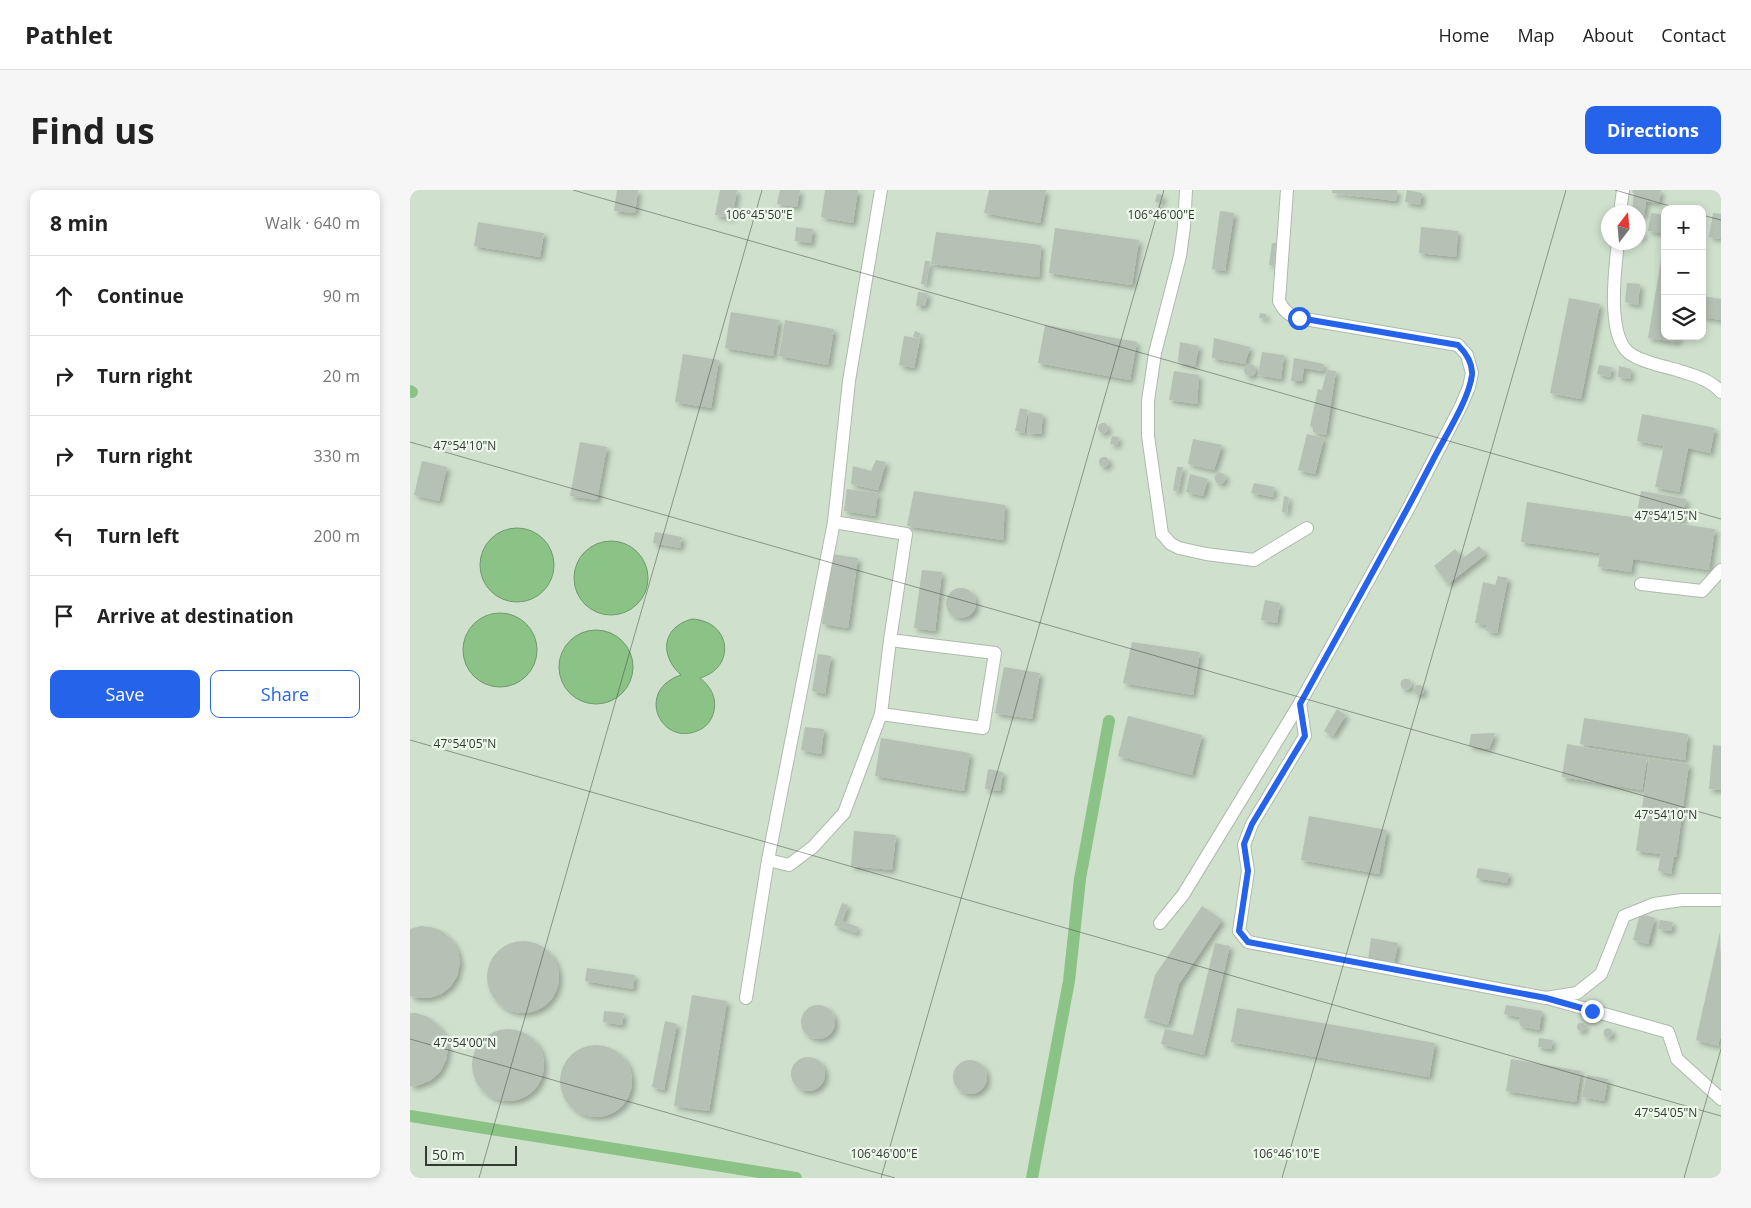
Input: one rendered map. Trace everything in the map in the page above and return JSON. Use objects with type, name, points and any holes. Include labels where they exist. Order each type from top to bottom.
[{"type":"street","points":[[746,998],[768,860],[834,522],[849,381],[881,190]]},
{"type":"street","points":[[1186,190],[1180,256],[1159,334],[1148,401],[1148,436],[1162,534],[1171,544],[1180,548],[1206,554],[1254,560],[1307,528]]},
{"type":"street","points":[[1160,923],[1183,895],[1300,704],[1408,509],[1470,387],[1472,373],[1467,355],[1458,345],[1299,318],[1290,316],[1284,311],[1279,301],[1287,190]]},
{"type":"street","points":[[1621,205],[1623,190]]},
{"type":"street","points":[[1617,250],[1614,284],[1616,329],[1620,342],[1628,353],[1695,376],[1715,385],[1721,392]]},
{"type":"street","points":[[768,860],[788,865],[813,847],[844,813],[881,714],[906,534],[834,522]]},
{"type":"street","points":[[1641,584],[1702,591],[1721,570]]},
{"type":"street","points":[[881,714],[983,728],[995,653],[890,640]]},
{"type":"street","points":[[1300,704],[1305,736],[1252,824],[1244,844],[1248,871],[1239,931],[1248,942],[1546,998],[1668,1032],[1677,1059],[1721,1099]]},
{"type":"street","points":[[1546,998],[1577,993],[1601,974],[1624,916],[1654,904],[1682,900],[1721,900]]},
{"type":"shaded area","points":[[410,190],[1721,190],[1721,1178],[410,1178]]},
{"type":"shaded area","points":[[517,528],[531,531],[543,539],[551,551],[554,565],[551,579],[543,591],[531,599],[517,602],[503,599],[491,591],[483,579],[480,565],[483,551],[491,539],[503,531]]},
{"type":"shaded area","points":[[611,541],[625,544],[637,552],[645,564],[648,578],[645,592],[637,604],[625,612],[611,615],[597,612],[585,604],[577,592],[574,578],[577,564],[585,552],[597,544]]},
{"type":"shaded area","points":[[500,613],[514,616],[526,624],[534,636],[537,650],[534,664],[526,676],[514,684],[500,687],[486,684],[474,676],[466,664],[463,650],[466,636],[474,624],[486,616]]},
{"type":"shaded area","points":[[692,619],[705,622],[715,628],[721,636],[724,645],[724,655],[720,664],[712,672],[700,678],[710,688],[714,697],[715,706],[712,717],[706,726],[700,730],[684,734],[672,731],[664,724],[658,714],[656,703],[659,692],[667,682],[681,675],[669,659],[667,642],[670,635],[675,628]]},
{"type":"shaded area","points":[[596,630],[610,633],[622,641],[630,653],[633,667],[630,681],[622,693],[610,701],[596,704],[582,701],[570,693],[562,681],[559,667],[562,653],[570,641],[582,633]]},
{"type":"building","points":[[617,190],[638,190],[635,213],[614,211]]},
{"type":"building","points":[[720,190],[737,190],[732,218],[715,215]]},
{"type":"building","points":[[780,190],[800,190],[797,207],[777,204]]},
{"type":"building","points":[[825,190],[858,190],[853,223],[821,217]]},
{"type":"building","points":[[989,190],[1046,190],[1040,223],[984,213]]},
{"type":"building","points":[[1332,190],[1397,190],[1396,201],[1332,193]]},
{"type":"building","points":[[1407,190],[1422,193],[1420,205],[1405,202]]},
{"type":"building","points":[[1633,190],[1661,190],[1659,203],[1646,201],[1645,205],[1633,205],[1634,193],[1632,192]]},
{"type":"building","points":[[1157,194],[1163,195],[1161,203],[1155,202]]},
{"type":"building","points":[[1158,206],[1163,207],[1161,214],[1156,213]]},
{"type":"building","points":[[1220,211],[1234,213],[1225,271],[1212,269]]},
{"type":"building","points":[[1651,213],[1661,214],[1661,233],[1648,231]]},
{"type":"building","points":[[1713,213],[1721,214],[1721,239],[1709,237]]},
{"type":"building","points":[[478,222],[544,233],[540,257],[474,246]]},
{"type":"building","points":[[796,227],[813,229],[811,243],[795,241]]},
{"type":"building","points":[[1421,227],[1458,231],[1456,257],[1419,253]]},
{"type":"building","points":[[1055,228],[1139,240],[1132,285],[1049,273]]},
{"type":"building","points":[[936,232],[1041,245],[1039,277],[931,264]]},
{"type":"building","points":[[1272,243],[1276,243],[1274,266],[1269,265]]},
{"type":"building","points":[[1661,260],[1661,340],[1648,338]]},
{"type":"building","points":[[925,261],[930,261],[926,284],[921,284]]},
{"type":"building","points":[[1627,283],[1640,284],[1638,305],[1625,302]]},
{"type":"building","points":[[918,292],[928,293],[925,306],[916,306]]},
{"type":"building","points":[[1706,297],[1721,299],[1721,320],[1706,318]]},
{"type":"building","points":[[1569,298],[1600,304],[1581,399],[1550,393]]},
{"type":"building","points":[[731,312],[779,320],[773,356],[725,348]]},
{"type":"building","points":[[1260,313],[1266,314],[1266,319],[1259,318]]},
{"type":"building","points":[[785,320],[834,329],[828,365],[779,356]]},
{"type":"building","points":[[1045,325],[1137,342],[1130,380],[1038,363]]},
{"type":"building","points":[[915,331],[920,333],[919,338],[913,337]]},
{"type":"building","points":[[904,336],[920,339],[914,368],[899,365]]},
{"type":"building","points":[[1214,338],[1250,347],[1245,364],[1212,358]]},
{"type":"building","points":[[1180,342],[1199,346],[1195,366],[1178,362]]},
{"type":"building","points":[[1262,352],[1284,355],[1281,379],[1258,375]]},
{"type":"building","points":[[683,354],[719,360],[711,408],[675,402]]},
{"type":"building","points":[[1294,358],[1324,364],[1323,371],[1304,368],[1302,381],[1291,381]]},
{"type":"building","points":[[1248,364],[1252,364],[1256,370],[1252,376],[1248,376],[1244,372],[1244,368]]},
{"type":"building","points":[[1599,365],[1612,367],[1610,377],[1597,374]]},
{"type":"building","points":[[1619,366],[1631,369],[1630,379],[1618,377]]},
{"type":"building","points":[[1327,370],[1336,371],[1326,435],[1313,432],[1313,427],[1310,426],[1318,389],[1322,390]]},
{"type":"building","points":[[1174,371],[1199,375],[1197,404],[1169,400]]},
{"type":"building","points":[[1020,408],[1028,410],[1024,433],[1015,431]]},
{"type":"building","points":[[1029,412],[1043,414],[1041,434],[1027,433]]},
{"type":"building","points":[[1642,414],[1715,428],[1710,453],[1688,448],[1679,492],[1655,487],[1664,446],[1637,441]]},
{"type":"building","points":[[1101,423],[1105,423],[1108,428],[1107,432],[1101,433],[1098,430],[1098,426]]},
{"type":"building","points":[[1307,434],[1324,438],[1315,474],[1298,470]]},
{"type":"building","points":[[1112,436],[1119,437],[1117,445],[1110,444]]},
{"type":"building","points":[[1193,439],[1222,445],[1214,470],[1188,464]]},
{"type":"building","points":[[580,442],[607,447],[597,500],[570,496]]},
{"type":"building","points":[[1102,457],[1106,457],[1109,462],[1108,466],[1102,467],[1099,464],[1099,460]]},
{"type":"building","points":[[876,460],[886,462],[878,490],[851,484],[853,466],[871,471]]},
{"type":"building","points":[[422,461],[447,467],[439,501],[414,495]]},
{"type":"building","points":[[1177,467],[1183,467],[1178,492],[1173,490]]},
{"type":"building","points":[[1220,472],[1226,478],[1220,484],[1214,478]]},
{"type":"building","points":[[1190,474],[1208,479],[1203,496],[1186,492]]},
{"type":"building","points":[[1254,483],[1274,487],[1273,497],[1251,493]]},
{"type":"building","points":[[847,489],[878,493],[875,516],[844,511]]},
{"type":"building","points":[[914,491],[1005,505],[1003,540],[907,526]]},
{"type":"building","points":[[1641,491],[1686,499],[1683,521],[1637,513]]},
{"type":"building","points":[[1284,496],[1289,497],[1287,513],[1282,512]]},
{"type":"building","points":[[1527,502],[1715,529],[1709,570],[1633,559],[1631,572],[1598,567],[1600,553],[1521,542]]},
{"type":"building","points":[[655,532],[682,537],[680,548],[653,543]]},
{"type":"building","points":[[1479,546],[1486,554],[1448,584],[1434,566],[1455,549],[1463,558]]},
{"type":"building","points":[[832,554],[858,558],[848,628],[822,624]]},
{"type":"building","points":[[922,570],[942,572],[935,631],[914,628]]},
{"type":"building","points":[[1498,576],[1508,578],[1497,633],[1486,631],[1487,625],[1475,623],[1483,582],[1495,585]]},
{"type":"building","points":[[961,588],[972,592],[976,603],[972,614],[961,618],[950,614],[946,603],[950,592]]},
{"type":"building","points":[[1265,600],[1280,603],[1277,623],[1261,620]]},
{"type":"building","points":[[1132,642],[1200,652],[1193,695],[1123,683]]},
{"type":"building","points":[[818,654],[831,656],[825,694],[812,691]]},
{"type":"building","points":[[1004,667],[1040,673],[1032,719],[995,713]]},
{"type":"building","points":[[1404,679],[1408,679],[1411,684],[1410,688],[1404,689],[1401,686],[1401,682]]},
{"type":"building","points":[[1417,685],[1421,685],[1424,690],[1423,694],[1417,695],[1414,692],[1414,688]]},
{"type":"building","points":[[1337,709],[1346,715],[1333,736],[1324,731]]},
{"type":"building","points":[[1128,716],[1202,735],[1192,775],[1118,756]]},
{"type":"building","points":[[1584,718],[1688,734],[1685,760],[1580,744]]},
{"type":"building","points":[[805,727],[824,729],[821,754],[801,750]]},
{"type":"building","points":[[1495,733],[1489,749],[1469,746],[1471,734]]},
{"type":"building","points":[[881,738],[970,753],[964,791],[875,776]]},
{"type":"building","points":[[1567,744],[1647,758],[1642,790],[1562,777]]},
{"type":"building","points":[[1713,745],[1721,746],[1721,790],[1709,789]]},
{"type":"building","points":[[1649,758],[1689,764],[1676,857],[1666,855],[1674,857],[1671,874],[1658,871],[1661,854],[1636,851]]},
{"type":"building","points":[[988,769],[1003,772],[1000,791],[985,789]]},
{"type":"building","points":[[1309,816],[1387,830],[1379,874],[1301,860]]},
{"type":"building","points":[[854,831],[896,835],[892,870],[851,866]]},
{"type":"building","points":[[1478,868],[1509,873],[1507,883],[1476,878]]},
{"type":"building","points":[[842,903],[848,905],[842,921],[858,927],[856,933],[834,925]]},
{"type":"building","points":[[1202,906],[1222,920],[1179,984],[1168,1025],[1144,1018],[1155,975]]},
{"type":"building","points":[[1640,914],[1655,918],[1648,944],[1633,940]]},
{"type":"building","points":[[1660,920],[1673,922],[1671,931],[1658,929]]},
{"type":"building","points":[[420,926],[442,931],[452,940],[458,951],[460,963],[457,976],[451,986],[441,994],[429,998],[410,996],[410,929]]},
{"type":"building","points":[[1720,932],[1721,1035],[1718,1046],[1696,1040]]},
{"type":"building","points":[[1371,938],[1398,943],[1394,964],[1368,960]]},
{"type":"building","points":[[523,941],[543,947],[553,957],[559,977],[553,997],[543,1007],[523,1013],[503,1007],[493,997],[487,977],[493,957],[503,947]]},
{"type":"building","points":[[1215,943],[1230,946],[1204,1055],[1161,1044],[1165,1029],[1193,1035]]},
{"type":"building","points":[[587,968],[635,975],[633,989],[585,981]]},
{"type":"building","points":[[692,995],[727,1001],[709,1111],[674,1106]]},
{"type":"building","points":[[818,1005],[830,1010],[835,1022],[830,1034],[818,1039],[806,1034],[801,1022],[806,1010]]},
{"type":"building","points":[[1506,1005],[1542,1011],[1539,1030],[1520,1026],[1519,1017],[1504,1014]]},
{"type":"building","points":[[1237,1008],[1435,1043],[1429,1077],[1231,1042]]},
{"type":"building","points":[[604,1011],[624,1013],[622,1025],[603,1022]]},
{"type":"building","points":[[410,1013],[428,1017],[438,1025],[445,1035],[448,1048],[446,1060],[440,1072],[431,1080],[419,1085],[410,1086]]},
{"type":"building","points":[[665,1021],[677,1024],[664,1090],[652,1087]]},
{"type":"building","points":[[1581,1023],[1585,1027],[1581,1031],[1577,1027]]},
{"type":"building","points":[[1608,1028],[1613,1033],[1608,1038],[1603,1033]]},
{"type":"building","points":[[501,1029],[515,1029],[534,1039],[544,1058],[544,1072],[534,1091],[515,1101],[501,1101],[482,1091],[472,1072],[472,1058],[482,1039]]},
{"type":"building","points":[[1539,1038],[1553,1040],[1551,1049],[1538,1047]]},
{"type":"building","points":[[596,1045],[616,1051],[626,1061],[632,1081],[626,1101],[616,1111],[596,1117],[576,1111],[566,1101],[560,1081],[566,1061],[576,1051]]},
{"type":"building","points":[[808,1057],[820,1062],[825,1074],[820,1086],[808,1091],[796,1086],[791,1074],[796,1062]]},
{"type":"building","points":[[1511,1059],[1581,1071],[1576,1102],[1506,1091]]},
{"type":"building","points":[[970,1060],[982,1065],[987,1077],[982,1089],[970,1094],[958,1089],[953,1077],[958,1065]]},
{"type":"building","points":[[1587,1075],[1608,1079],[1604,1101],[1582,1097]]},
{"type":"waterway","points":[[1032,1178],[1069,981],[1080,879],[1109,721]]},
{"type":"waterway","points":[[410,1116],[796,1178]]},
{"type":"route","points":[[1299,318],[1458,345],[1467,355],[1472,373],[1470,387],[1408,509],[1300,704],[1305,736],[1252,824],[1244,844],[1248,871],[1239,931],[1248,942],[1546,998],[1592,1011]]}]
